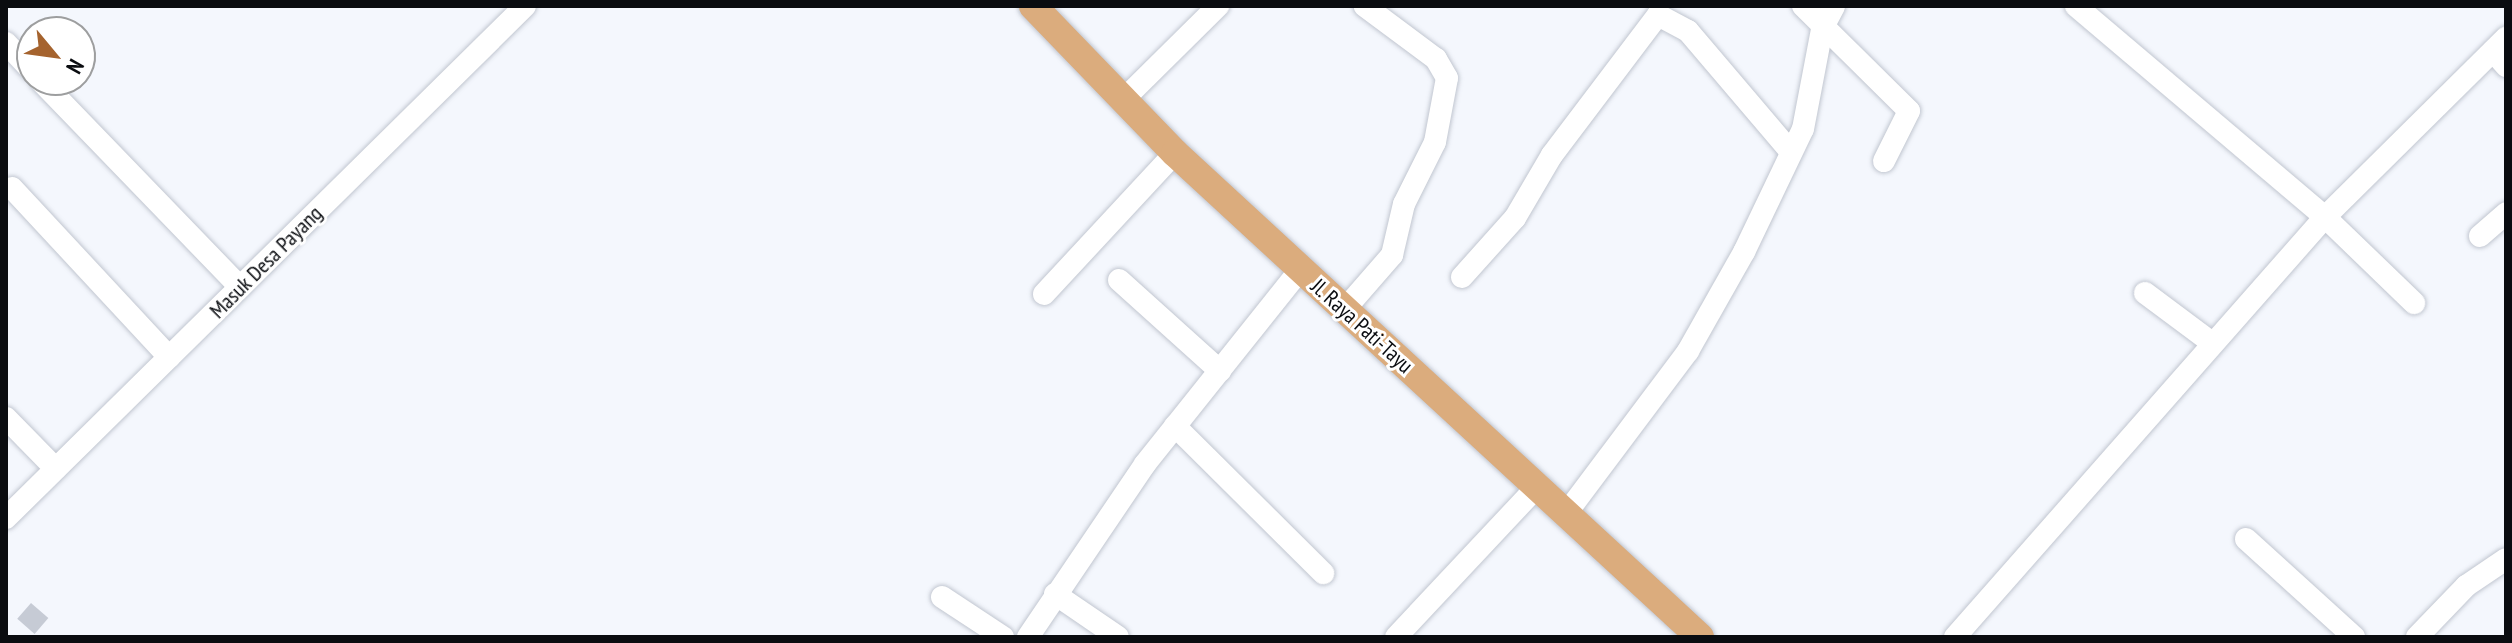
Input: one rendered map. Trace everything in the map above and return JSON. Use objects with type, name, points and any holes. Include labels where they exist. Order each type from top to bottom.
[{"type":"main road","name":"Jl. Raya Pati-Tayu","points":[[1033,6],[1175,153],[1537,487],[1568,511],[1700,637]]},
{"type":"street","name":"Masuk Desa Payang","points":[[6,518],[525,6]]},
{"type":"street","points":[[1123,100],[1218,6]]},
{"type":"street","points":[[1345,309],[1392,255],[1404,204],[1435,142],[1447,78],[1436,59],[1365,6]]},
{"type":"street","points":[[1803,6],[1822,29],[1909,111],[1884,161]]},
{"type":"street","points":[[1568,511],[1688,351],[1803,129],[1822,29],[1834,6]]},
{"type":"street","points":[[2076,6],[2325,217],[2414,303]]},
{"type":"street","points":[[1462,277],[1515,218],[1552,155],[1662,10],[1688,31],[1791,152]]},
{"type":"street","points":[[1955,637],[2325,217],[2502,52]]},
{"type":"street","points":[[55,96],[240,287]]},
{"type":"street","points":[[1044,294],[1175,153]]},
{"type":"street","points":[[12,188],[169,357]]},
{"type":"street","points":[[2480,236],[2506,213]]},
{"type":"street","points":[[1028,637],[1055,594],[1175,426],[1300,270]]},
{"type":"street","points":[[1119,280],[1220,371]]},
{"type":"street","points":[[2145,293],[2212,343]]},
{"type":"street","points":[[6,418],[56,469]]},
{"type":"street","points":[[1175,426],[1323,573]]},
{"type":"street","points":[[1396,637],[1537,487]]},
{"type":"street","points":[[2246,539],[2354,637]]},
{"type":"street","points":[[2417,637],[2466,586],[2506,559]]},
{"type":"street","points":[[1055,594],[1118,637]]},
{"type":"street","points":[[942,597],[1003,637]]},
{"type":"building","points":[[31,603],[48,618],[35,634],[17,619]]}]
